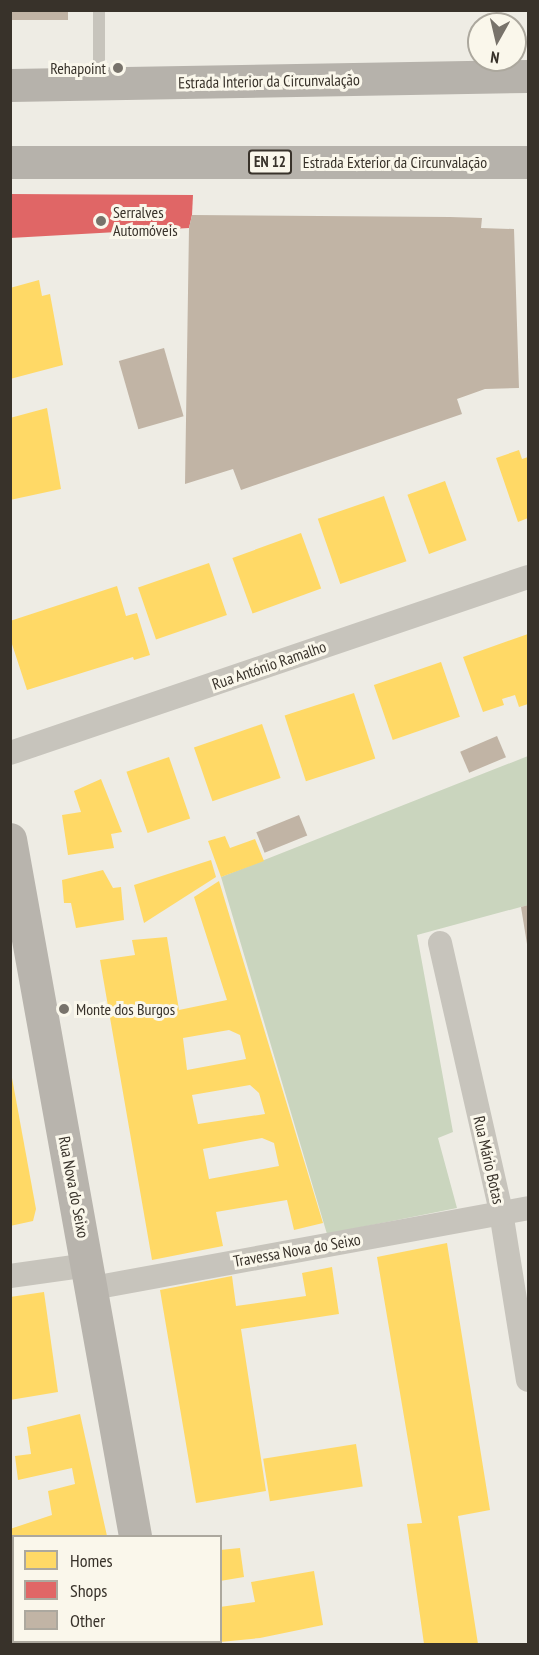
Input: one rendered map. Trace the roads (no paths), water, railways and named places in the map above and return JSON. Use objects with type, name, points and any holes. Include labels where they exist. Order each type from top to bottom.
[{"type":"main road","name":"Estrada Interior da Circunvalação","points":[[10,85],[528,76]]},
{"type":"main road","name":"Estrada Exterior da Circunvalação","points":[[10,162],[528,162]]},
{"type":"main road","name":"Rua Nova do Seixo","points":[[10,839],[14,888],[91,1277],[135,1535]]},
{"type":"street","name":"Rua António Ramalho","points":[[10,753],[528,577]]},
{"type":"street","name":"Rua Mário Botas","points":[[440,943],[501,1212],[528,1380]]},
{"type":"street","name":"Travessa Nova do Seixo","points":[[10,1276],[91,1277],[528,1208]]},
{"type":"lane","points":[[99,10],[99,84]]},
{"type":"place","name":"Rehapoint","points":[[118,68]]},
{"type":"place","name":"Serralves Automóveis","points":[[101,221]]},
{"type":"place","name":"Monte dos Burgos","points":[[64,1009]]}]
